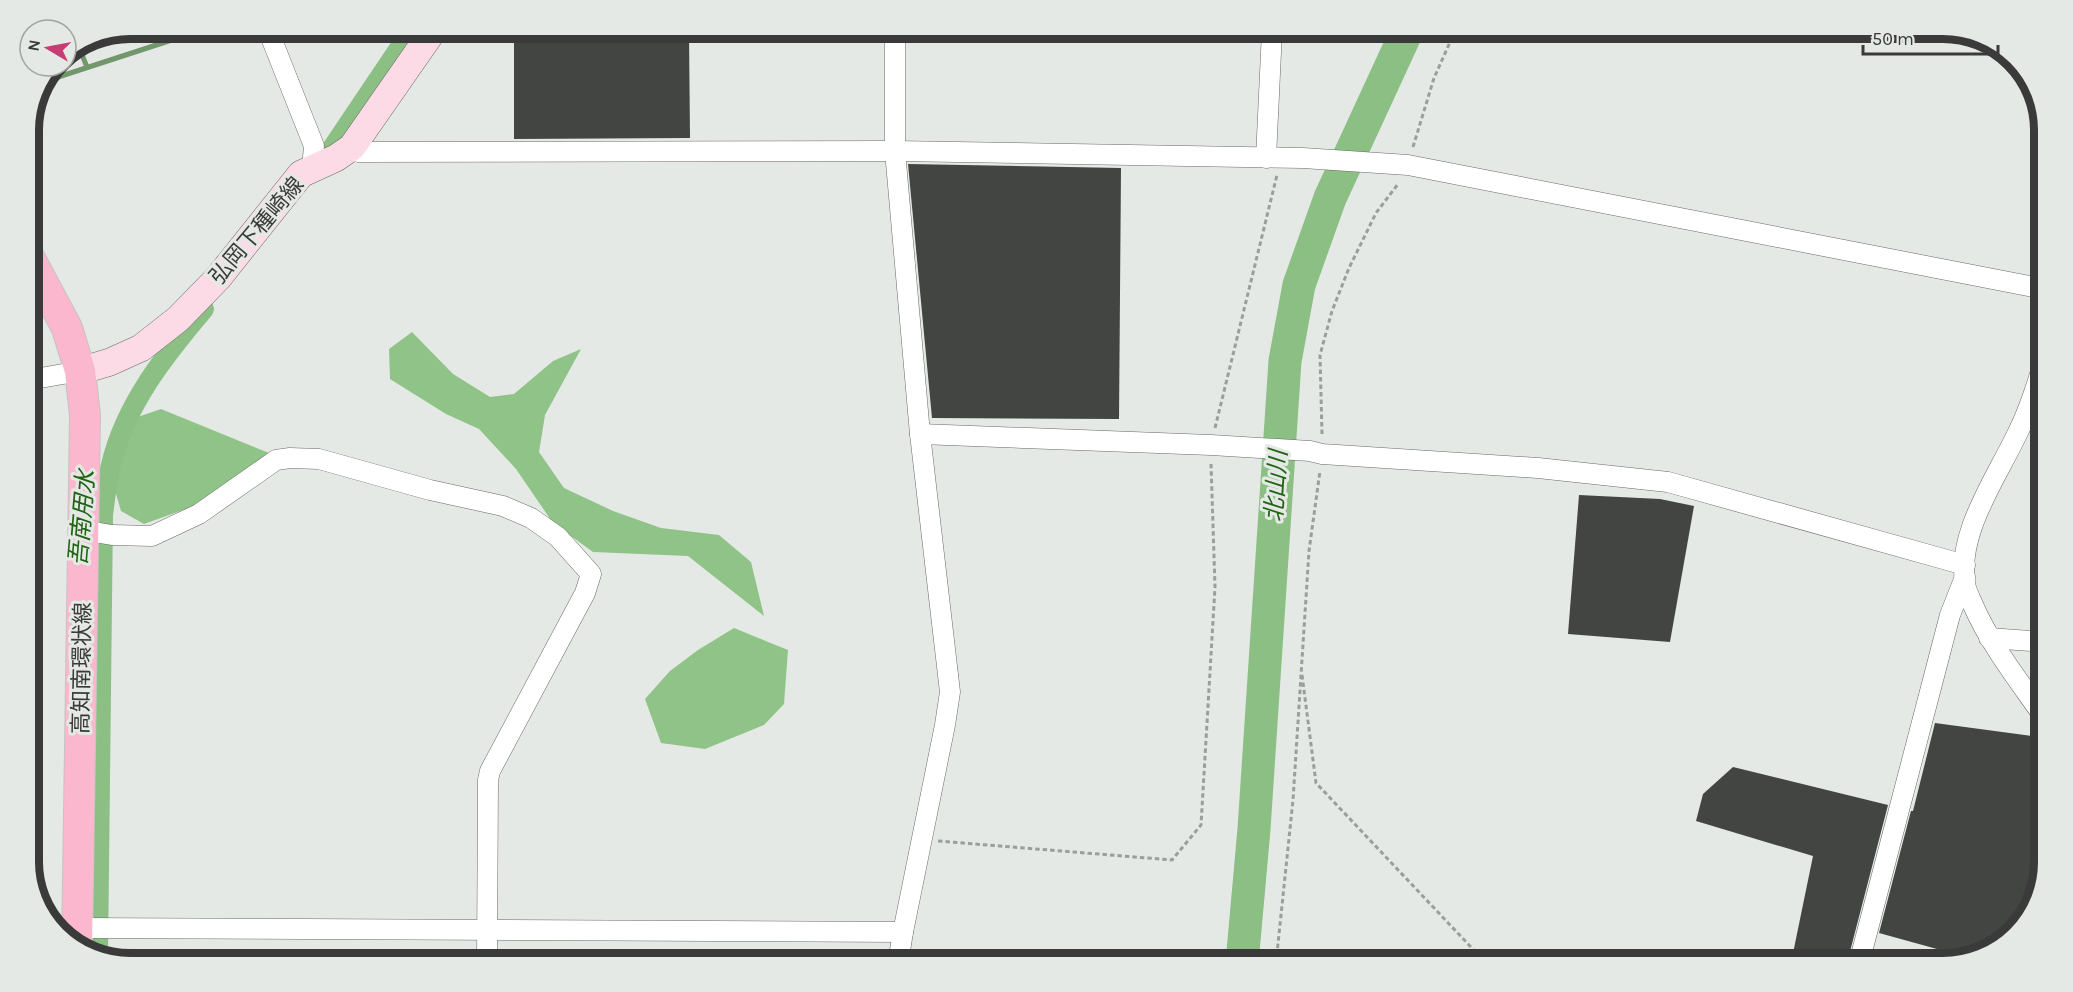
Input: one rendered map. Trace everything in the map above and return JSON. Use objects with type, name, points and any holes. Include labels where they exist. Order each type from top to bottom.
[{"type":"main road","name":"弘岡下種崎線","points":[[80,371],[110,362],[141,348],[178,319],[218,278],[301,174],[329,160],[427,39]]},
{"type":"main road","name":"高知南環状線","points":[[39,276],[67,328],[80,371],[97,532],[87,932]]},
{"type":"street","points":[[272,39],[314,147],[329,160],[358,152],[895,151],[1303,158],[1408,165],[2034,287]]},
{"type":"street","points":[[895,39],[895,151],[920,434],[950,692],[900,953]]},
{"type":"street","points":[[1272,39],[1274,158]]},
{"type":"street","points":[[39,378],[80,371]]},
{"type":"street","points":[[2034,394],[2019,430],[1974,521],[1967,543],[1965,571],[1966,588],[1983,627],[2034,703]]},
{"type":"street","points":[[920,434],[1234,446],[1538,468],[1668,482],[1965,571]]},
{"type":"street","points":[[97,532],[152,536],[199,514],[276,460],[291,458],[319,459],[430,490],[502,506],[531,518],[558,537],[591,574],[585,593],[490,771],[488,780],[487,953]]},
{"type":"street","points":[[1862,953],[1950,615],[1965,571]]},
{"type":"street","points":[[1989,638],[2034,641]]},
{"type":"street","points":[[87,932],[487,930],[903,932]]},
{"type":"path","points":[[1277,953],[1293,800],[1316,452],[1323,406],[1320,355],[1332,311],[1349,268],[1376,213],[1394,192],[1408,165],[1434,78],[1451,39]]},
{"type":"path","points":[[922,839],[1172,860],[1201,825],[1215,587],[1211,445],[1271,192],[1274,158]]},
{"type":"path","points":[[1301,668],[1316,783],[1477,953]]},
{"type":"green space","points":[[412,332],[453,374],[490,397],[514,394],[553,361],[581,349],[545,415],[539,452],[564,488],[613,511],[661,528],[719,535],[751,562],[764,616],[688,556],[593,552],[553,523],[516,469],[479,429],[446,414],[390,379],[389,349]]},
{"type":"green space","points":[[161,409],[269,453],[208,501],[144,524],[121,511],[109,470],[129,420]]},
{"type":"green space","points":[[734,628],[788,650],[784,704],[764,725],[705,749],[661,743],[645,699],[670,671],[698,650]]},
{"type":"building","points":[[514,39],[689,39],[690,138],[514,139]]},
{"type":"building","points":[[908,164],[1121,168],[1119,419],[932,418]]},
{"type":"building","points":[[1579,495],[1660,499],[1694,506],[1670,642],[1568,634]]},
{"type":"building","points":[[1935,723],[2032,736],[2034,741],[2034,862],[2031,885],[2025,902],[2011,922],[1983,944],[1950,952],[1879,933],[1911,811],[1913,811]]},
{"type":"building","points":[[1733,767],[1888,805],[1850,953],[1793,953],[1813,856],[1696,821],[1703,794]]},
{"type":"waterway","points":[[56,78],[175,39]]},
{"type":"waterway","name":"吾南用水","points":[[324,160],[405,39]]},
{"type":"waterway","name":"北山川","points":[[1243,953],[1254,829],[1285,361],[1299,285],[1330,198],[1403,39]]},
{"type":"waterway","points":[[82,54],[87,67]]},
{"type":"waterway","name":"吾南用水","points":[[98,947],[103,515],[107,484],[117,443],[136,401],[175,344],[204,309]]}]
